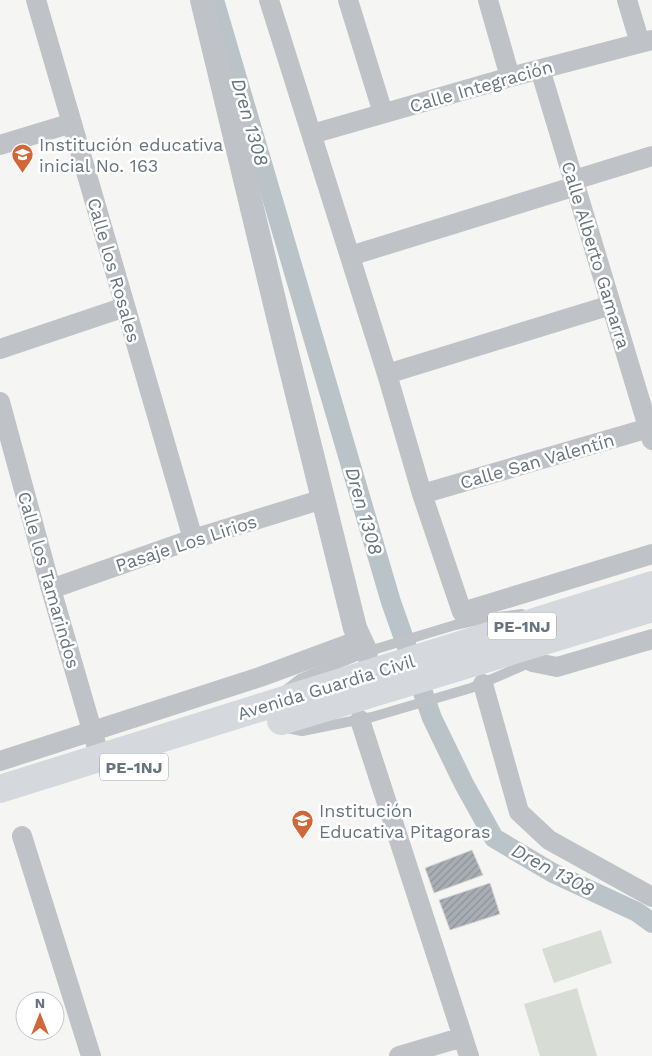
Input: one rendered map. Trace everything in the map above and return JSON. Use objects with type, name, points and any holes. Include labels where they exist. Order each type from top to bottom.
[{"type":"highway","name":"Avenida Guardia Civil","points":[[0,809],[267,716],[376,669],[464,662],[590,616],[652,585]]},
{"type":"highway","name":"Avenida Guardia Civil","points":[[590,616],[652,608]]},
{"type":"highway","name":"Avenida Guardia Civil","points":[[0,789],[100,758],[267,716]]},
{"type":"street","name":"Calle los Rosales","points":[[36,0],[193,539]]},
{"type":"street","points":[[0,761],[260,677],[376,669],[355,628],[202,0]]},
{"type":"street","points":[[269,0],[387,374],[422,494],[462,612],[652,554]]},
{"type":"street","points":[[348,0],[383,113]]},
{"type":"street","points":[[488,0],[510,77]]},
{"type":"street","points":[[627,0],[646,42]]},
{"type":"street","name":"Calle Integración","points":[[312,134],[510,77],[646,42]]},
{"type":"street","name":"Calle Alberto Gamarra","points":[[540,69],[651,432]]},
{"type":"street","points":[[0,145],[72,123]]},
{"type":"street","points":[[350,256],[652,156]]},
{"type":"street","points":[[387,374],[611,305]]},
{"type":"street","points":[[0,349],[125,307]]},
{"type":"street","name":"Calle los Tamarindos","points":[[0,402],[100,758]]},
{"type":"street","name":"Calle San Valentín","points":[[422,494],[651,432]]},
{"type":"street","name":"Pasaje Los Lirios","points":[[51,589],[193,539],[323,499]]},
{"type":"street","points":[[532,662],[557,667],[652,639]]},
{"type":"street","points":[[464,662],[519,812],[549,840],[652,896]]},
{"type":"street","points":[[360,720],[469,1056]]},
{"type":"street","points":[[22,836],[91,1056]]},
{"type":"street","points":[[399,1056],[462,1037]]},
{"type":"lane","points":[[464,662],[482,619],[590,616]]},
{"type":"lane","points":[[376,669],[360,720],[302,731],[267,716],[300,679],[376,669],[464,662],[532,662],[554,649],[590,616]]},
{"type":"shaded area","points":[[601,930],[612,963],[554,983],[542,949]]},
{"type":"shaded area","points":[[577,988],[597,1056],[540,1056],[524,1004]]},
{"type":"building","points":[[472,850],[483,875],[434,893],[425,868]]},
{"type":"building","points":[[490,883],[500,914],[450,930],[439,900]]},
{"type":"waterway","name":"Dren 1308","points":[[214,0],[391,602],[432,718],[464,784],[494,838],[553,873],[637,912],[652,923]]},
{"type":"place","name":"Institución educativa inicial No. 163","points":[[23,173]]},
{"type":"place","name":"Institución Educativa Pitagoras","points":[[303,839]]}]
